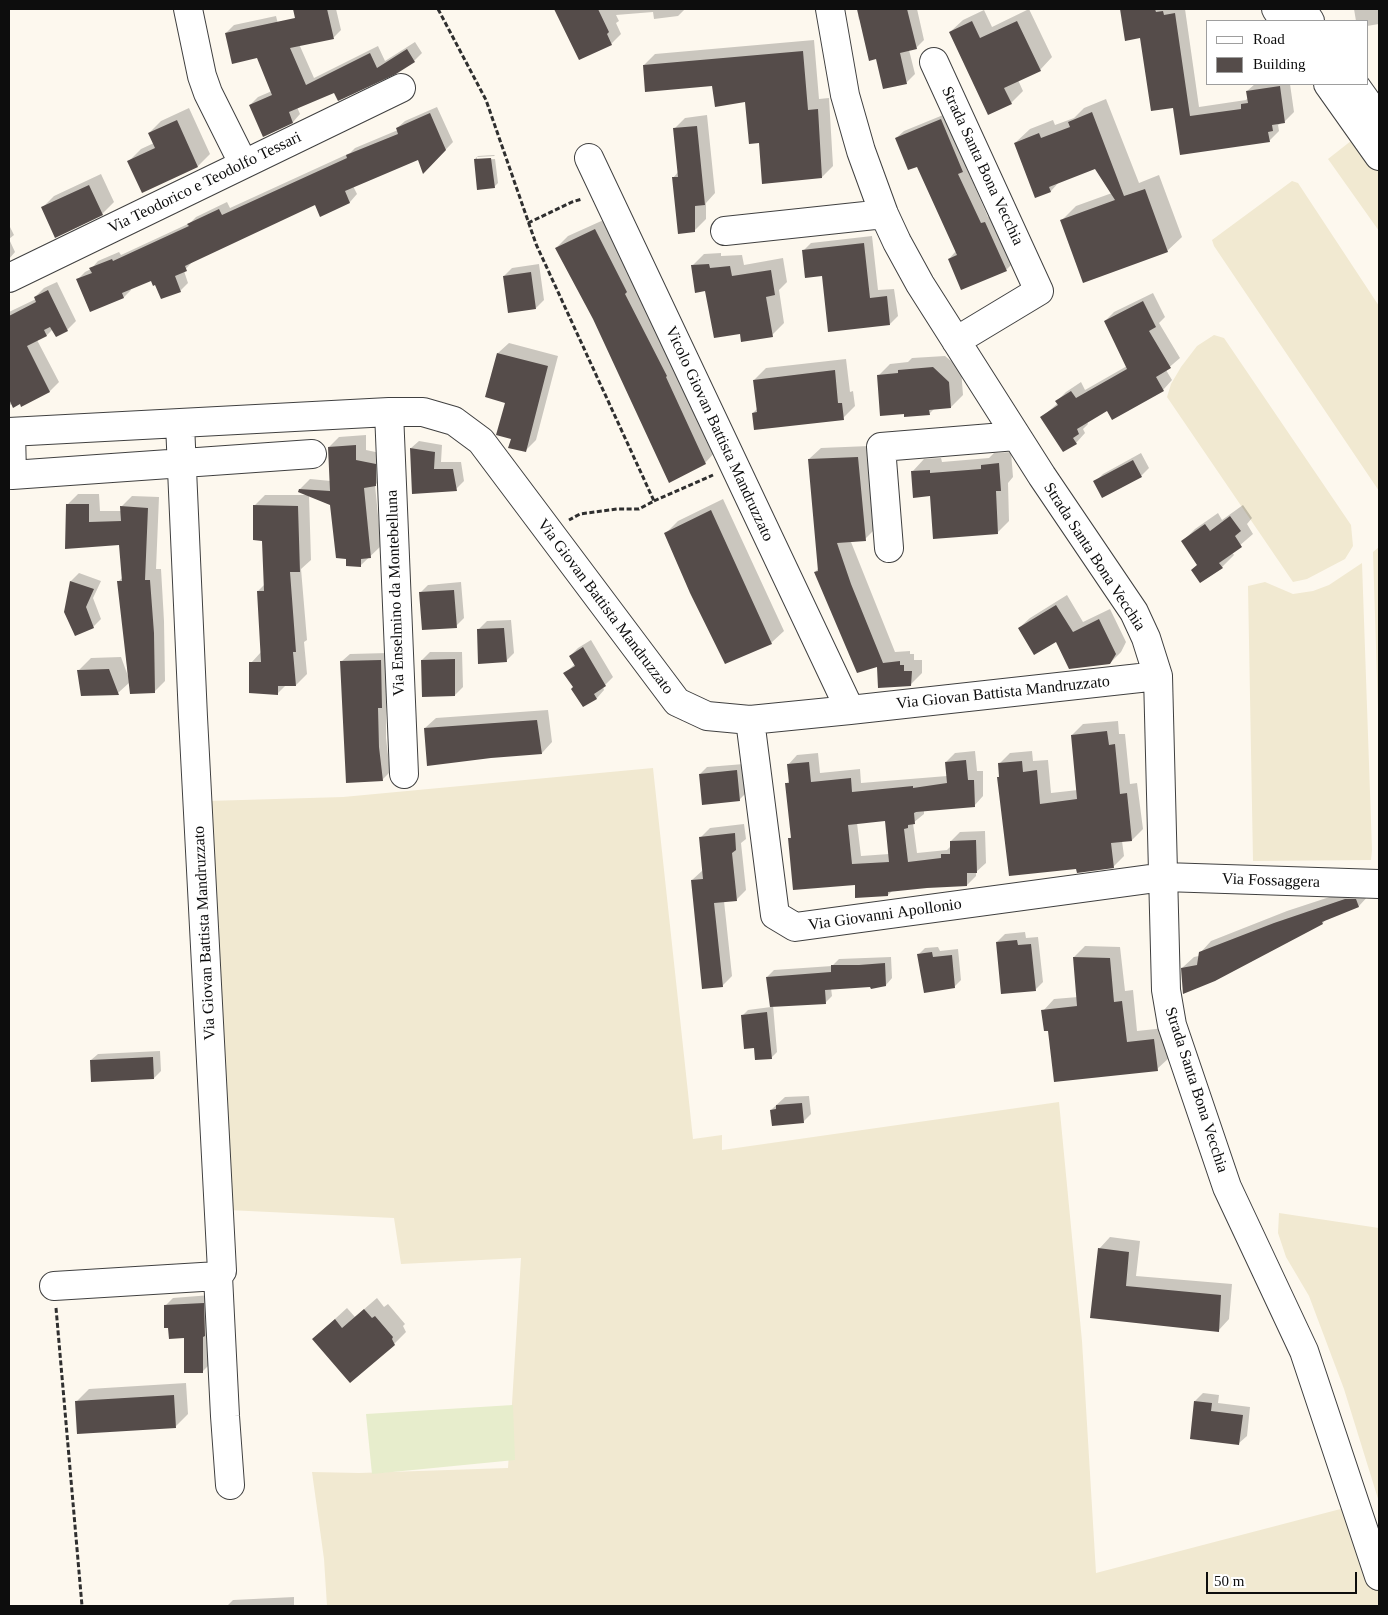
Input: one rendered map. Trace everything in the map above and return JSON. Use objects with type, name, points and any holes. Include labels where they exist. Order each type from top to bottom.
[{"type":"street","points":[[188,9],[202,76],[208,93],[243,164]]},
{"type":"street","name":"Strada Santa Bona Vecchia","points":[[830,9],[844,95],[861,151],[884,214],[897,242],[920,284],[1016,436],[1134,612],[1149,645],[1158,676],[1166,990],[1172,1025],[1227,1187],[1304,1351],[1379,1576]]},
{"type":"street","points":[[1276,9],[1283,20]]},
{"type":"street","points":[[1302,9],[1309,20]]},
{"type":"street","name":"Strada Santa Bona Vecchia","points":[[934,62],[1039,291],[956,342]]},
{"type":"street","points":[[1329,85],[1379,156]]},
{"type":"street","points":[[1355,85],[1379,119]]},
{"type":"street","name":"Via Teodorico e Teodolfo Tessari","points":[[9,278],[401,88]]},
{"type":"street","name":"Vicolo Giovan Battista Mandruzzato","points":[[589,158],[850,710]]},
{"type":"street","points":[[726,231],[884,214]]},
{"type":"street","name":"Via Giovan Battista Mandruzzato","points":[[10,432],[388,412],[423,412],[454,421],[481,441],[677,702],[707,716],[750,720],[1158,676]]},
{"type":"street","name":"Via Enselmino da Montebelluna","points":[[388,412],[404,774]]},
{"type":"street","name":"Via Giovan Battista Mandruzzato","points":[[180,424],[222,1271],[218,1276],[230,1485]]},
{"type":"street","points":[[10,432],[12,475],[182,465],[312,454]]},
{"type":"street","points":[[889,548],[881,447],[1016,436]]},
{"type":"street","name":"Via Giovanni Apollonio","points":[[750,720],[774,915],[795,927],[1164,878]]},
{"type":"street","name":"Via Fossaggera","points":[[1164,878],[1379,884]]},
{"type":"street","points":[[54,1286],[218,1276]]},
{"type":"path","points":[[438,9],[486,100],[536,244],[654,501]]},
{"type":"path","points":[[548,530],[580,514],[617,509],[639,509],[715,474]]},
{"type":"path","points":[[54,1286],[82,1606]]},
{"type":"shaded area","points":[[1356,137],[1379,170],[1379,231],[1328,159]]},
{"type":"shaded area","points":[[1292,181],[1298,183],[1379,306],[1379,491],[1214,246],[1212,240]]},
{"type":"shaded area","points":[[1214,335],[1224,338],[1351,525],[1353,546],[1345,559],[1307,579],[1293,582],[1167,397],[1171,384],[1181,367],[1197,346]]},
{"type":"shaded area","points":[[1379,547],[1379,742],[1373,552]]},
{"type":"shaded area","points":[[1362,563],[1371,860],[1253,861],[1248,586],[1265,582],[1293,594],[1313,591],[1329,585]]},
{"type":"shaded area","points":[[653,768],[693,1139],[722,1135],[722,1150],[1059,1102],[1082,1341],[1096,1573],[1352,1506],[1379,1587],[1379,1606],[327,1606],[324,1559],[312,1472],[359,1473],[508,1468],[521,1258],[401,1264],[394,1218],[228,1210],[208,801],[343,797]]},
{"type":"shaded area","points":[[1279,1213],[1379,1228],[1379,1502],[1344,1389],[1309,1296],[1286,1257],[1278,1233]]},
{"type":"green space","points":[[513,1405],[515,1460],[372,1474],[366,1414]]},
{"type":"building","points":[[293,9],[327,9],[334,39],[290,48],[306,85],[370,53],[377,68],[407,49],[415,62],[396,74],[338,101],[334,93],[289,112],[293,123],[263,137],[249,105],[272,95],[257,58],[232,64],[225,33],[295,18]]},
{"type":"building","points":[[554,9],[598,9],[609,32],[607,34],[612,45],[579,60]]},
{"type":"building","points":[[857,9],[907,9],[917,49],[900,53],[907,84],[883,89],[876,59],[869,61]]},
{"type":"building","points":[[1120,9],[1155,9],[1156,12],[1163,11],[1164,15],[1175,13],[1190,116],[1241,109],[1241,104],[1248,103],[1246,91],[1280,86],[1285,123],[1272,125],[1273,131],[1268,132],[1270,142],[1180,155],[1173,108],[1151,111],[1140,38],[1125,41]]},
{"type":"building","points":[[972,21],[980,38],[1017,21],[1041,71],[1004,88],[1012,104],[988,115],[949,32]]},
{"type":"building","points":[[803,51],[808,110],[818,109],[822,178],[762,184],[759,143],[749,144],[745,102],[715,107],[712,86],[645,92],[643,65]]},
{"type":"building","points":[[1092,112],[1124,196],[1145,189],[1168,252],[1083,283],[1060,220],[1115,200],[1095,169],[1049,187],[1051,192],[1035,198],[1014,143],[1039,133],[1041,138],[1070,127],[1068,122]]},
{"type":"building","points":[[430,113],[446,150],[423,174],[418,160],[345,191],[350,203],[320,217],[315,205],[185,266],[187,271],[175,276],[181,292],[161,299],[155,285],[153,286],[151,281],[122,293],[124,298],[90,312],[76,279],[92,273],[89,268],[112,259],[113,261],[189,226],[187,224],[219,209],[222,215],[347,158],[346,155],[398,134],[396,128]]},
{"type":"building","points":[[941,119],[963,172],[958,174],[981,223],[985,222],[1007,271],[961,290],[948,259],[957,255],[917,167],[908,170],[895,138]]},
{"type":"building","points":[[177,120],[198,167],[142,193],[127,161],[155,148],[148,133]]},
{"type":"building","points":[[697,126],[705,205],[695,206],[695,232],[678,234],[672,177],[678,177],[673,128]]},
{"type":"building","points":[[491,158],[495,188],[477,190],[474,159]]},
{"type":"building","points":[[89,185],[103,215],[55,238],[41,207]]},
{"type":"building","points":[[595,229],[627,292],[625,294],[667,376],[706,464],[669,483],[593,319],[555,248]]},
{"type":"building","points":[[864,243],[870,298],[887,296],[890,325],[828,332],[822,276],[805,278],[802,250]]},
{"type":"building","points":[[709,264],[710,268],[730,266],[732,276],[771,270],[775,295],[766,297],[773,337],[741,342],[740,334],[714,338],[705,291],[695,293],[691,265]]},
{"type":"building","points":[[531,272],[536,309],[508,313],[503,276]]},
{"type":"building","points":[[48,290],[68,331],[56,337],[50,327],[44,330],[47,336],[27,346],[50,392],[21,407],[20,404],[13,408],[9,399],[9,316],[36,302],[34,297]]},
{"type":"building","points":[[1143,301],[1156,327],[1149,331],[1171,368],[1156,377],[1164,391],[1112,420],[1107,411],[1077,429],[1079,434],[1073,438],[1077,444],[1063,452],[1040,417],[1058,405],[1055,401],[1071,391],[1076,398],[1127,369],[1104,321]]},
{"type":"building","points":[[497,353],[548,366],[526,452],[508,448],[511,439],[496,435],[505,403],[485,397]]},
{"type":"building","points":[[933,367],[949,382],[951,408],[929,410],[930,415],[904,417],[904,414],[880,416],[877,375],[898,373],[898,370]]},
{"type":"building","points":[[835,370],[838,403],[842,403],[844,420],[754,430],[752,413],[757,412],[753,380]]},
{"type":"building","points":[[356,445],[356,460],[376,464],[376,486],[364,488],[371,558],[361,559],[361,567],[346,566],[346,559],[336,558],[330,505],[298,492],[299,489],[330,491],[328,447]]},
{"type":"building","points":[[410,448],[435,452],[434,469],[453,469],[457,491],[412,494]]},
{"type":"building","points":[[858,457],[866,541],[837,543],[851,584],[883,663],[900,661],[900,665],[904,665],[904,671],[912,671],[911,686],[878,688],[877,667],[857,673],[814,572],[818,571],[808,459]]},
{"type":"building","points":[[1133,460],[1142,477],[1102,498],[1093,481]]},
{"type":"building","points":[[999,463],[1001,491],[996,491],[998,534],[933,539],[930,496],[913,498],[911,471],[930,470],[930,473],[981,469],[981,465]]},
{"type":"building","points":[[66,504],[89,504],[89,522],[121,521],[120,506],[148,508],[145,580],[150,580],[154,633],[155,693],[130,694],[117,581],[122,581],[119,545],[65,549]]},
{"type":"building","points":[[253,505],[298,506],[300,572],[290,572],[296,652],[293,652],[296,686],[278,686],[278,695],[249,693],[249,662],[261,662],[257,591],[264,591],[262,541],[253,540]]},
{"type":"building","points":[[711,510],[772,644],[725,664],[690,593],[664,533]]},
{"type":"building","points":[[1230,516],[1241,531],[1235,536],[1242,547],[1219,563],[1223,568],[1200,583],[1191,570],[1197,565],[1181,541],[1205,524],[1210,531]]},
{"type":"building","points":[[70,581],[94,589],[86,607],[94,628],[75,636],[64,612]]},
{"type":"building","points":[[454,590],[457,628],[422,630],[419,592]]},
{"type":"building","points":[[1056,605],[1073,632],[1099,619],[1116,654],[1110,664],[1069,669],[1056,642],[1034,655],[1018,628]]},
{"type":"building","points":[[504,628],[507,662],[478,664],[477,629]]},
{"type":"building","points":[[583,647],[606,686],[594,694],[597,699],[583,707],[571,689],[573,687],[563,673],[575,666],[569,656]]},
{"type":"building","points":[[455,659],[455,696],[422,697],[421,660]]},
{"type":"building","points":[[381,660],[382,708],[378,708],[379,747],[383,781],[346,783],[340,661]]},
{"type":"building","points":[[109,669],[119,695],[81,696],[77,670]]},
{"type":"building","points":[[537,720],[542,754],[427,766],[424,728]]},
{"type":"building","points":[[1107,731],[1109,745],[1115,744],[1120,794],[1127,793],[1132,841],[1111,843],[1114,868],[1077,873],[1076,869],[1009,876],[997,777],[999,777],[998,763],[1022,761],[1023,772],[1037,770],[1040,804],[1077,799],[1071,735]]},
{"type":"building","points":[[966,760],[968,780],[974,780],[975,807],[914,813],[915,824],[908,825],[908,828],[904,829],[908,862],[941,858],[941,854],[950,854],[950,841],[976,840],[977,873],[967,873],[967,886],[888,892],[888,896],[855,898],[855,885],[793,890],[788,838],[791,838],[785,783],[789,783],[787,764],[809,762],[811,782],[851,778],[852,792],[913,786],[913,788],[947,783],[945,762]],"holes":[[[885,821],[889,862],[852,864],[848,825]]]},
{"type":"building","points":[[737,770],[740,801],[702,805],[699,774]]},
{"type":"building","points":[[735,833],[736,850],[732,853],[737,901],[714,903],[723,987],[702,989],[691,880],[703,879],[699,837]]},
{"type":"building","points":[[1345,899],[1356,899],[1359,907],[1322,922],[1323,924],[1215,981],[1183,994],[1181,968],[1197,965],[1199,952],[1274,923]]},
{"type":"building","points":[[1017,940],[1018,945],[1031,944],[1036,991],[1001,994],[996,942]]},
{"type":"building","points":[[932,952],[933,957],[952,955],[955,988],[924,993],[917,954]]},
{"type":"building","points":[[1073,957],[1110,958],[1114,1002],[1122,1001],[1127,1042],[1154,1039],[1158,1071],[1054,1082],[1048,1031],[1044,1031],[1041,1010],[1077,1006]]},
{"type":"building","points":[[885,963],[886,986],[871,989],[870,987],[825,990],[826,1004],[770,1007],[766,977],[831,972],[831,965]]},
{"type":"building","points":[[767,1012],[772,1059],[755,1060],[754,1048],[744,1049],[741,1015]]},
{"type":"building","points":[[153,1057],[154,1079],[91,1082],[90,1060]]},
{"type":"building","points":[[802,1103],[804,1123],[772,1126],[770,1110],[776,1109],[776,1105]]},
{"type":"building","points":[[1098,1248],[1129,1252],[1126,1286],[1221,1295],[1219,1332],[1090,1318]]},
{"type":"building","points":[[204,1303],[203,1373],[184,1373],[184,1338],[169,1339],[168,1328],[164,1328],[164,1305]]},
{"type":"building","points":[[364,1309],[372,1318],[375,1316],[393,1337],[395,1345],[350,1383],[312,1339],[335,1319],[342,1328]]},
{"type":"building","points":[[174,1395],[176,1428],[77,1434],[75,1401]]},
{"type":"building","points":[[1194,1401],[1212,1403],[1211,1411],[1243,1415],[1239,1445],[1190,1439]]}]
